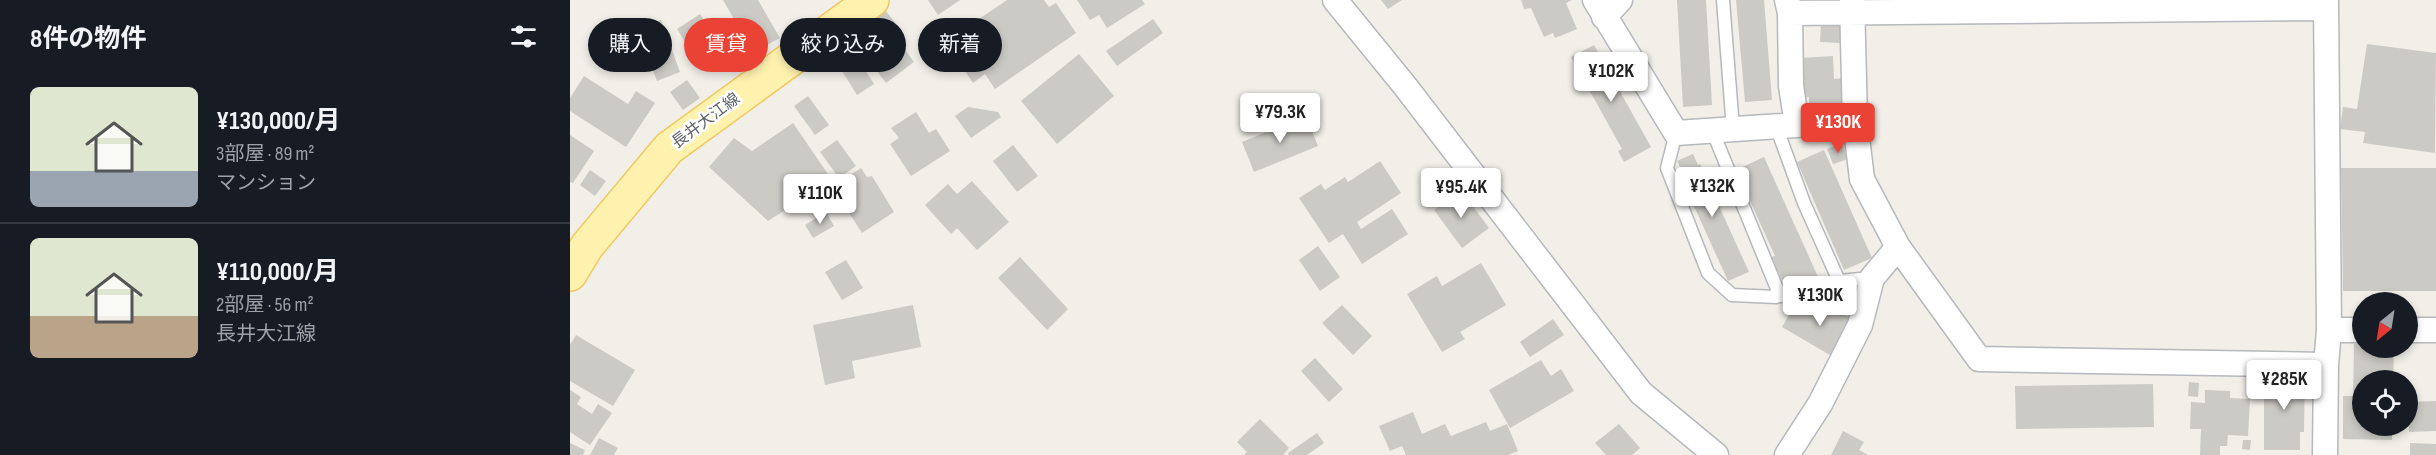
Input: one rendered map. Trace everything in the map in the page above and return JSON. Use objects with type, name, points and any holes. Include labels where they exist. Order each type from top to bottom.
[{"type":"main road","name":"長井大江線","points":[[570,274],[587,246],[669,148],[872,0]]},
{"type":"street","points":[[1335,0],[1405,86],[1641,393],[1716,455]]},
{"type":"street","points":[[1787,126],[1791,86],[1788,7],[2326,4],[2329,330],[2326,365],[2325,455]]},
{"type":"street","points":[[1606,6],[1676,133],[1856,121]]},
{"type":"street","points":[[1852,6],[1856,121],[1862,179],[1898,247],[1979,359],[2326,365]]},
{"type":"street","points":[[1787,455],[1820,404],[1860,325],[1872,278],[1898,247]]},
{"type":"street","points":[[2329,330],[2352,330]]},
{"type":"street","points":[[2418,330],[2436,330]]},
{"type":"lane","points":[[1723,0],[1723,130],[1780,296]]},
{"type":"lane","points":[[1787,126],[1804,203],[1839,281]]},
{"type":"lane","points":[[1676,133],[1667,168],[1708,273],[1732,295],[1780,296],[1839,281],[1872,278]]},
{"type":"building","points":[[723,0],[758,0],[780,38],[768,44],[768,18],[733,18]]},
{"type":"building","points":[[928,0],[960,0],[938,15]]},
{"type":"building","points":[[1007,0],[1044,0],[1049,7],[1056,3],[1076,33],[995,89],[985,74],[973,83],[965,72],[1002,72],[1002,18],[980,18]]},
{"type":"building","points":[[1077,0],[1142,0],[1145,4],[1107,28],[1099,15],[1090,20]]},
{"type":"building","points":[[1381,0],[1402,0],[1388,9]]},
{"type":"building","points":[[1521,0],[1572,0],[1566,3],[1577,29],[1555,38],[1553,33],[1544,37],[1531,8],[1524,9]]},
{"type":"building","points":[[1677,0],[1706,0],[1712,105],[1683,107]]},
{"type":"building","points":[[1736,0],[1764,0],[1772,100],[1745,102]]},
{"type":"building","points":[[884,9],[891,18],[872,18]]},
{"type":"building","points":[[1153,19],[1163,33],[1117,66],[1106,51]]},
{"type":"building","points":[[1821,23],[1843,24],[1842,43],[1820,42]]},
{"type":"building","points":[[684,24],[684,40],[677,29]]},
{"type":"building","points":[[2367,44],[2436,53],[2435,153],[2363,143],[2365,132],[2340,129],[2343,107],[2357,109]]},
{"type":"building","points":[[1594,45],[1651,147],[1624,162],[1618,151],[1622,149],[1571,57]]},
{"type":"building","points":[[672,50],[680,72],[657,81],[654,72],[672,72]]},
{"type":"building","points":[[906,51],[914,62],[906,68]]},
{"type":"building","points":[[1079,54],[1114,96],[1057,144],[1021,101]]},
{"type":"building","points":[[1833,56],[1834,79],[1846,78],[1848,108],[1809,110],[1809,97],[1801,98],[1800,58]]},
{"type":"building","points":[[843,72],[866,72],[874,84],[857,95]]},
{"type":"building","points":[[878,72],[901,72],[886,83]]},
{"type":"building","points":[[584,76],[628,104],[636,91],[655,103],[626,147],[570,111],[570,98]]},
{"type":"building","points":[[687,80],[700,98],[683,110],[670,92]]},
{"type":"building","points":[[808,96],[829,125],[815,135],[794,106]]},
{"type":"building","points":[[968,107],[998,112],[1001,117],[971,138],[955,116]]},
{"type":"building","points":[[916,112],[929,133],[936,129],[950,151],[911,176],[890,144],[899,138],[891,128]]},
{"type":"building","points":[[1306,116],[1318,146],[1254,172],[1242,142]]},
{"type":"building","points":[[793,123],[832,180],[768,221],[709,167],[734,138],[752,151]]},
{"type":"building","points":[[570,135],[594,151],[573,183],[570,182]]},
{"type":"building","points":[[837,140],[856,166],[839,178],[820,152]]},
{"type":"building","points":[[1842,143],[1848,159],[1833,164],[1827,149]]},
{"type":"building","points":[[1013,145],[1038,176],[1017,192],[993,161]]},
{"type":"building","points":[[1824,150],[1872,258],[1844,270],[1797,162]]},
{"type":"building","points":[[1693,154],[1698,165],[1700,164],[1749,272],[1728,281],[1678,171],[1681,169],[1677,161]]},
{"type":"building","points":[[1764,157],[1819,279],[1798,288],[1792,276],[1782,280],[1771,257],[1775,256],[1736,170]]},
{"type":"building","points":[[1380,161],[1401,193],[1357,222],[1361,229],[1392,209],[1408,234],[1362,264],[1343,234],[1329,243],[1299,198],[1321,184],[1325,190],[1345,177],[1348,182]]},
{"type":"building","points":[[861,168],[867,177],[872,176],[894,212],[862,233],[842,202],[846,200],[836,184]]},
{"type":"building","points":[[2341,168],[2436,168],[2436,291],[2343,291]]},
{"type":"building","points":[[590,170],[606,181],[595,196],[580,185]]},
{"type":"building","points":[[972,181],[1009,222],[977,250],[957,228],[951,234],[925,205],[948,184],[957,194]]},
{"type":"building","points":[[1461,190],[1489,228],[1462,248],[1434,210]]},
{"type":"building","points":[[826,212],[834,226],[813,238],[805,225]]},
{"type":"building","points":[[1318,246],[1340,277],[1320,291],[1299,260]]},
{"type":"building","points":[[1020,257],[1068,309],[1047,330],[998,278]]},
{"type":"building","points":[[846,260],[863,288],[842,300],[825,272]]},
{"type":"building","points":[[1481,263],[1506,305],[1460,332],[1465,339],[1442,352],[1407,294],[1437,276],[1442,286]]},
{"type":"building","points":[[1796,302],[1815,313],[1822,302],[1856,321],[1835,358],[1782,327]]},
{"type":"building","points":[[913,305],[921,347],[852,361],[855,378],[825,385],[813,325]]},
{"type":"building","points":[[1342,305],[1372,336],[1353,355],[1322,323]]},
{"type":"building","points":[[1553,319],[1564,335],[1530,357],[1520,342]]},
{"type":"building","points":[[576,335],[635,370],[613,406],[570,381],[570,345]]},
{"type":"building","points":[[1315,358],[1343,389],[1329,402],[1301,371]]},
{"type":"building","points":[[2354,358],[2394,358],[2393,370],[2354,370]]},
{"type":"building","points":[[1541,360],[1551,376],[1561,369],[1574,391],[1510,428],[1489,390]]},
{"type":"building","points":[[2264,373],[2305,374],[2304,432],[2300,432],[2300,450],[2264,450]]},
{"type":"building","points":[[2189,382],[2199,383],[2198,397],[2188,396]]},
{"type":"building","points":[[2153,384],[2154,427],[2016,429],[2015,386]]},
{"type":"building","points":[[570,390],[581,397],[577,404],[592,414],[598,404],[612,413],[590,445],[570,432]]},
{"type":"building","points":[[2205,390],[2230,391],[2230,398],[2250,399],[2248,436],[2228,435],[2227,446],[2220,446],[2220,455],[2200,455],[2201,429],[2190,429],[2191,402],[2205,403]]},
{"type":"building","points":[[2343,396],[2352,396],[2352,436],[2392,436],[2392,440],[2343,439]]},
{"type":"building","points":[[2436,401],[2436,431],[2418,432],[2418,402]]},
{"type":"building","points":[[1413,412],[1422,434],[1445,424],[1451,436],[1486,422],[1490,431],[1507,424],[1518,451],[1508,455],[1406,455],[1402,446],[1390,451],[1379,426]]},
{"type":"building","points":[[1260,419],[1289,448],[1283,455],[1244,455],[1247,452],[1237,442]]},
{"type":"building","points":[[1619,424],[1640,448],[1632,455],[1606,455],[1595,443]]},
{"type":"building","points":[[1843,431],[1864,442],[1859,450],[1868,455],[1831,455]]},
{"type":"building","points":[[1317,433],[1324,443],[1307,455],[1289,455],[1288,453]]},
{"type":"building","points":[[599,438],[618,448],[614,455],[590,455]]},
{"type":"building","points":[[2243,440],[2251,440],[2250,450],[2242,449]]},
{"type":"building","points":[[570,443],[585,450],[583,455],[570,455]]},
{"type":"building","points":[[2410,443],[2436,444],[2436,455],[2410,455]]}]
